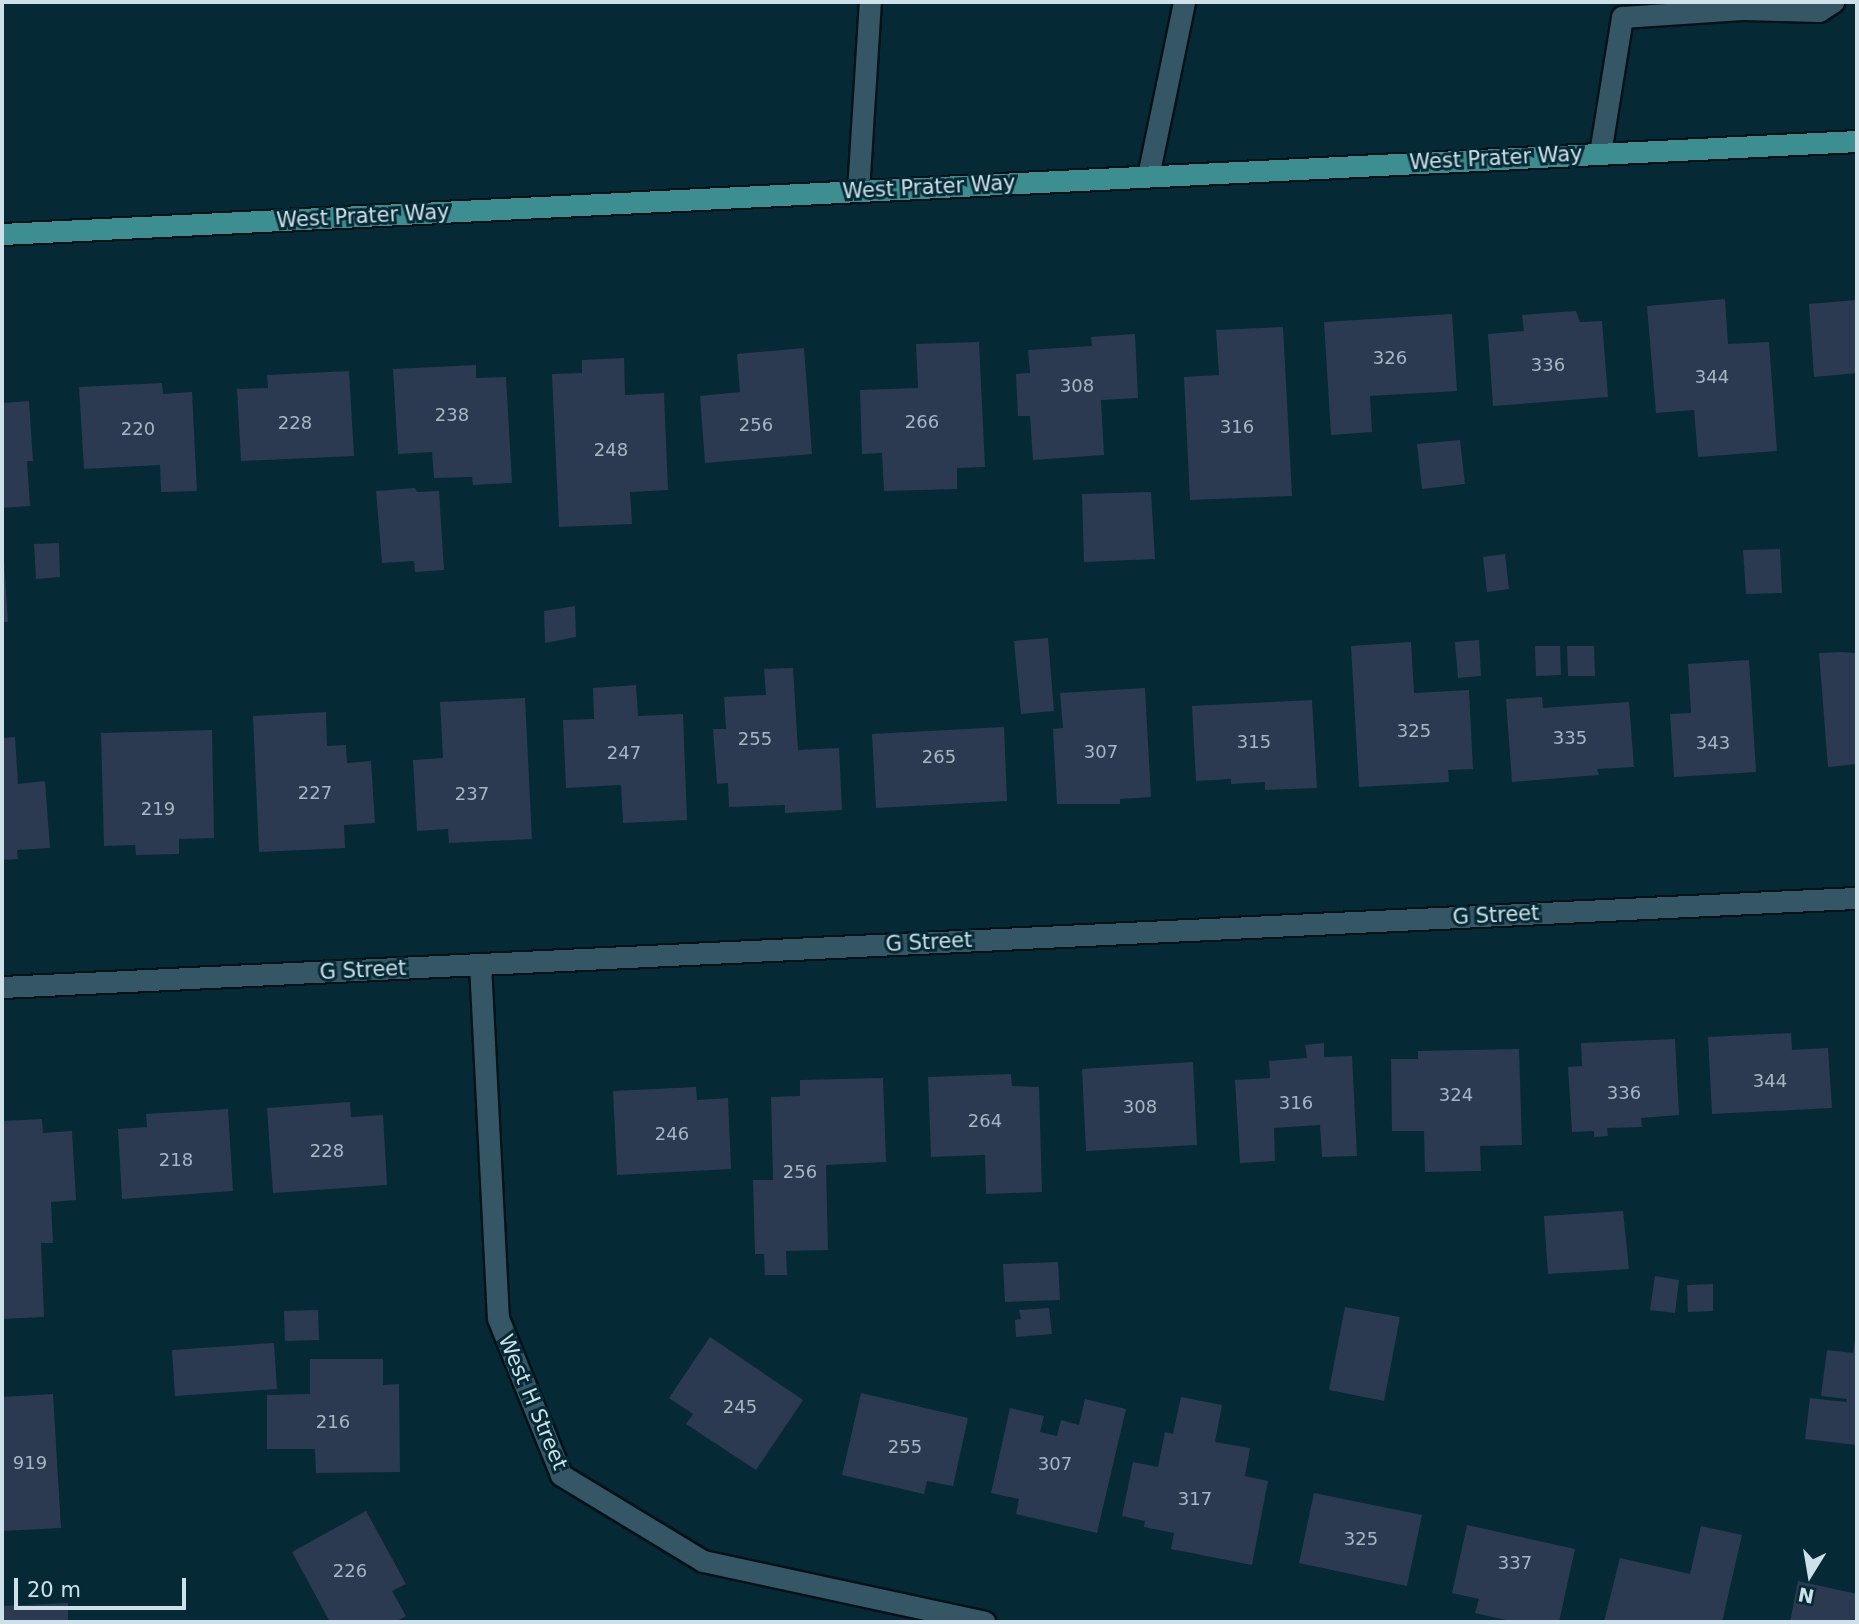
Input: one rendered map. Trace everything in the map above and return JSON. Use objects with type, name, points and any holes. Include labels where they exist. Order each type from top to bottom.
[{"type":"main road","name":"West Prater Way","points":[[2,234],[1857,141]]},
{"type":"street","points":[[858,191],[870,2]]},
{"type":"street","points":[[1148,176],[1184,2]]},
{"type":"street","points":[[1601,153],[1622,17],[1742,9],[1819,11],[1833,2]]},
{"type":"street","name":"G Street","points":[[2,988],[1857,898]]},
{"type":"street","name":"West H Street","points":[[480,964],[498,1318],[561,1475],[703,1561],[984,1622]]},
{"type":"building","points":[[1725,299],[1728,344],[1769,342],[1777,451],[1698,457],[1694,410],[1656,413],[1647,306]]},
{"type":"building","points":[[1857,300],[1857,373],[1814,377],[1809,304]]},
{"type":"building","points":[[1576,311],[1580,322],[1602,321],[1608,397],[1493,406],[1488,334],[1524,331],[1522,315]]},
{"type":"building","points":[[1452,314],[1457,391],[1370,396],[1372,432],[1331,435],[1324,322]]},
{"type":"building","points":[[1283,327],[1292,496],[1190,500],[1184,377],[1219,375],[1216,330]]},
{"type":"building","points":[[1135,334],[1138,398],[1101,400],[1104,455],[1033,460],[1030,416],[1018,416],[1016,374],[1030,373],[1028,350],[1092,346],[1091,337]]},
{"type":"building","points":[[979,342],[985,467],[957,468],[957,489],[884,491],[882,453],[862,454],[860,390],[918,388],[916,344]]},
{"type":"building","points":[[804,348],[812,454],[705,463],[700,396],[740,392],[737,354]]},
{"type":"building","points":[[624,358],[625,395],[664,393],[668,490],[630,492],[632,524],[559,527],[552,374],[582,373],[582,360]]},
{"type":"building","points":[[476,365],[476,378],[506,377],[512,483],[473,485],[472,477],[434,478],[432,452],[398,454],[393,369]]},
{"type":"building","points":[[349,371],[354,456],[241,461],[237,389],[268,388],[267,375]]},
{"type":"building","points":[[162,383],[163,394],[192,392],[197,491],[161,492],[160,465],[84,469],[79,387]]},
{"type":"building","points":[[29,401],[33,461],[27,461],[30,506],[2,508],[2,403]]},
{"type":"building","points":[[1460,440],[1465,484],[1422,489],[1417,444]]},
{"type":"building","points":[[415,488],[417,492],[439,491],[444,570],[415,572],[414,561],[382,563],[376,491]]},
{"type":"building","points":[[1151,492],[1155,559],[1084,562],[1082,494]]},
{"type":"building","points":[[2,531],[8,622],[2,622]]},
{"type":"building","points":[[59,543],[60,577],[36,579],[34,544]]},
{"type":"building","points":[[1780,549],[1782,593],[1746,594],[1743,550]]},
{"type":"building","points":[[1505,554],[1509,589],[1487,592],[1483,557]]},
{"type":"building","points":[[575,606],[576,637],[545,643],[544,611]]},
{"type":"building","points":[[1048,638],[1054,711],[1021,714],[1014,641]]},
{"type":"building","points":[[1479,640],[1481,676],[1458,678],[1455,642]]},
{"type":"building","points":[[1411,642],[1414,693],[1469,690],[1473,769],[1448,770],[1449,782],[1359,787],[1351,646]]},
{"type":"building","points":[[1535,646],[1560,646],[1561,675],[1536,676]]},
{"type":"building","points":[[1567,646],[1594,646],[1595,676],[1568,676]]},
{"type":"building","points":[[1819,653],[1857,653],[1857,764],[1828,767]]},
{"type":"building","points":[[1749,660],[1756,772],[1674,777],[1670,714],[1691,713],[1688,664]]},
{"type":"building","points":[[793,668],[798,750],[839,748],[842,810],[785,813],[785,805],[729,807],[728,783],[717,784],[713,729],[726,729],[724,697],[766,695],[764,669]]},
{"type":"building","points":[[636,685],[638,716],[683,714],[687,820],[623,823],[621,785],[566,788],[563,720],[594,719],[593,688]]},
{"type":"building","points":[[1145,688],[1151,797],[1120,799],[1120,804],[1057,804],[1053,729],[1063,728],[1060,693]]},
{"type":"building","points":[[1542,697],[1543,708],[1629,702],[1634,767],[1597,769],[1599,775],[1512,782],[1506,699]]},
{"type":"building","points":[[525,698],[532,839],[449,843],[448,829],[417,831],[413,760],[443,758],[440,702]]},
{"type":"building","points":[[1312,700],[1317,788],[1265,790],[1265,782],[1231,784],[1231,779],[1196,781],[1192,706]]},
{"type":"building","points":[[326,712],[327,746],[346,745],[347,763],[371,761],[375,823],[344,825],[345,848],[259,852],[253,716]]},
{"type":"building","points":[[1004,727],[1007,801],[876,808],[872,734]]},
{"type":"building","points":[[212,730],[214,838],[179,839],[179,854],[136,855],[135,845],[104,846],[101,733]]},
{"type":"building","points":[[15,737],[18,784],[45,781],[50,848],[17,850],[18,859],[2,860],[2,738]]},
{"type":"building","points":[[1791,1033],[1792,1050],[1828,1048],[1832,1108],[1712,1114],[1708,1037]]},
{"type":"building","points":[[1675,1039],[1679,1115],[1641,1118],[1642,1127],[1607,1128],[1608,1136],[1594,1137],[1594,1131],[1572,1132],[1568,1067],[1582,1066],[1581,1043]]},
{"type":"building","points":[[1324,1043],[1324,1057],[1352,1056],[1357,1156],[1322,1157],[1320,1125],[1274,1128],[1275,1161],[1240,1163],[1235,1080],[1270,1078],[1269,1061],[1307,1058],[1305,1045]]},
{"type":"building","points":[[1519,1049],[1522,1145],[1480,1146],[1481,1171],[1425,1172],[1424,1131],[1392,1131],[1391,1059],[1418,1059],[1418,1051]]},
{"type":"building","points":[[1193,1062],[1197,1145],[1086,1151],[1082,1069]]},
{"type":"building","points":[[1011,1074],[1012,1086],[1039,1087],[1042,1192],[986,1194],[985,1155],[931,1157],[928,1077]]},
{"type":"building","points":[[883,1078],[886,1162],[826,1165],[828,1250],[786,1251],[787,1275],[765,1275],[764,1254],[755,1254],[753,1180],[773,1180],[771,1097],[800,1096],[800,1080]]},
{"type":"building","points":[[696,1087],[697,1100],[728,1098],[731,1169],[617,1175],[613,1091]]},
{"type":"building","points":[[350,1102],[351,1117],[383,1115],[387,1185],[273,1193],[267,1108]]},
{"type":"building","points":[[228,1109],[233,1191],[122,1199],[118,1129],[147,1127],[146,1114]]},
{"type":"building","points":[[42,1119],[43,1133],[72,1131],[76,1200],[51,1202],[53,1243],[41,1243],[44,1317],[2,1319],[2,1121]]},
{"type":"building","points":[[1623,1211],[1629,1269],[1548,1274],[1544,1216]]},
{"type":"building","points":[[1058,1262],[1060,1300],[1005,1302],[1003,1264]]},
{"type":"building","points":[[1655,1276],[1679,1280],[1675,1313],[1650,1310]]},
{"type":"building","points":[[1713,1284],[1713,1311],[1688,1312],[1687,1285]]},
{"type":"building","points":[[1345,1307],[1400,1317],[1384,1401],[1329,1390]]},
{"type":"building","points":[[1049,1308],[1052,1334],[1016,1337],[1015,1320],[1021,1319],[1019,1310]]},
{"type":"building","points":[[318,1310],[319,1340],[285,1341],[284,1311]]},
{"type":"building","points":[[1856,1334],[1857,1445],[1805,1439],[1810,1398],[1846,1402],[1847,1399],[1821,1396],[1827,1350],[1853,1353]]},
{"type":"building","points":[[710,1337],[803,1400],[756,1470],[686,1424],[693,1414],[669,1398]]},
{"type":"building","points":[[274,1343],[277,1389],[175,1396],[172,1350]]},
{"type":"building","points":[[310,1359],[383,1359],[383,1385],[399,1384],[400,1472],[316,1473],[315,1449],[267,1449],[267,1395],[310,1394]]},
{"type":"building","points":[[861,1393],[968,1418],[953,1486],[927,1481],[924,1494],[842,1475]]},
{"type":"building","points":[[53,1394],[61,1528],[2,1531],[2,1397]]},
{"type":"building","points":[[1181,1397],[1222,1405],[1215,1442],[1250,1448],[1245,1476],[1268,1481],[1252,1565],[1171,1549],[1174,1533],[1144,1527],[1145,1521],[1122,1516],[1133,1462],[1158,1467],[1165,1432],[1173,1434]]},
{"type":"building","points":[[1085,1399],[1126,1409],[1097,1533],[1016,1514],[1019,1499],[991,1493],[1010,1408],[1044,1416],[1040,1432],[1057,1436],[1061,1420],[1079,1425]]},
{"type":"building","points":[[1314,1493],[1422,1515],[1407,1586],[1299,1563]]},
{"type":"building","points":[[366,1511],[406,1584],[392,1591],[406,1616],[395,1622],[330,1622],[292,1552]]},
{"type":"building","points":[[1467,1525],[1575,1549],[1559,1622],[1515,1622],[1475,1613],[1479,1599],[1452,1593]]},
{"type":"building","points":[[1701,1526],[1742,1535],[1722,1622],[1604,1622],[1620,1558],[1690,1574]]},
{"type":"building","points":[[1798,1581],[1857,1594],[1857,1622],[1790,1622]]},
{"type":"building","points":[[68,1603],[68,1622],[2,1622],[2,1606]]}]
